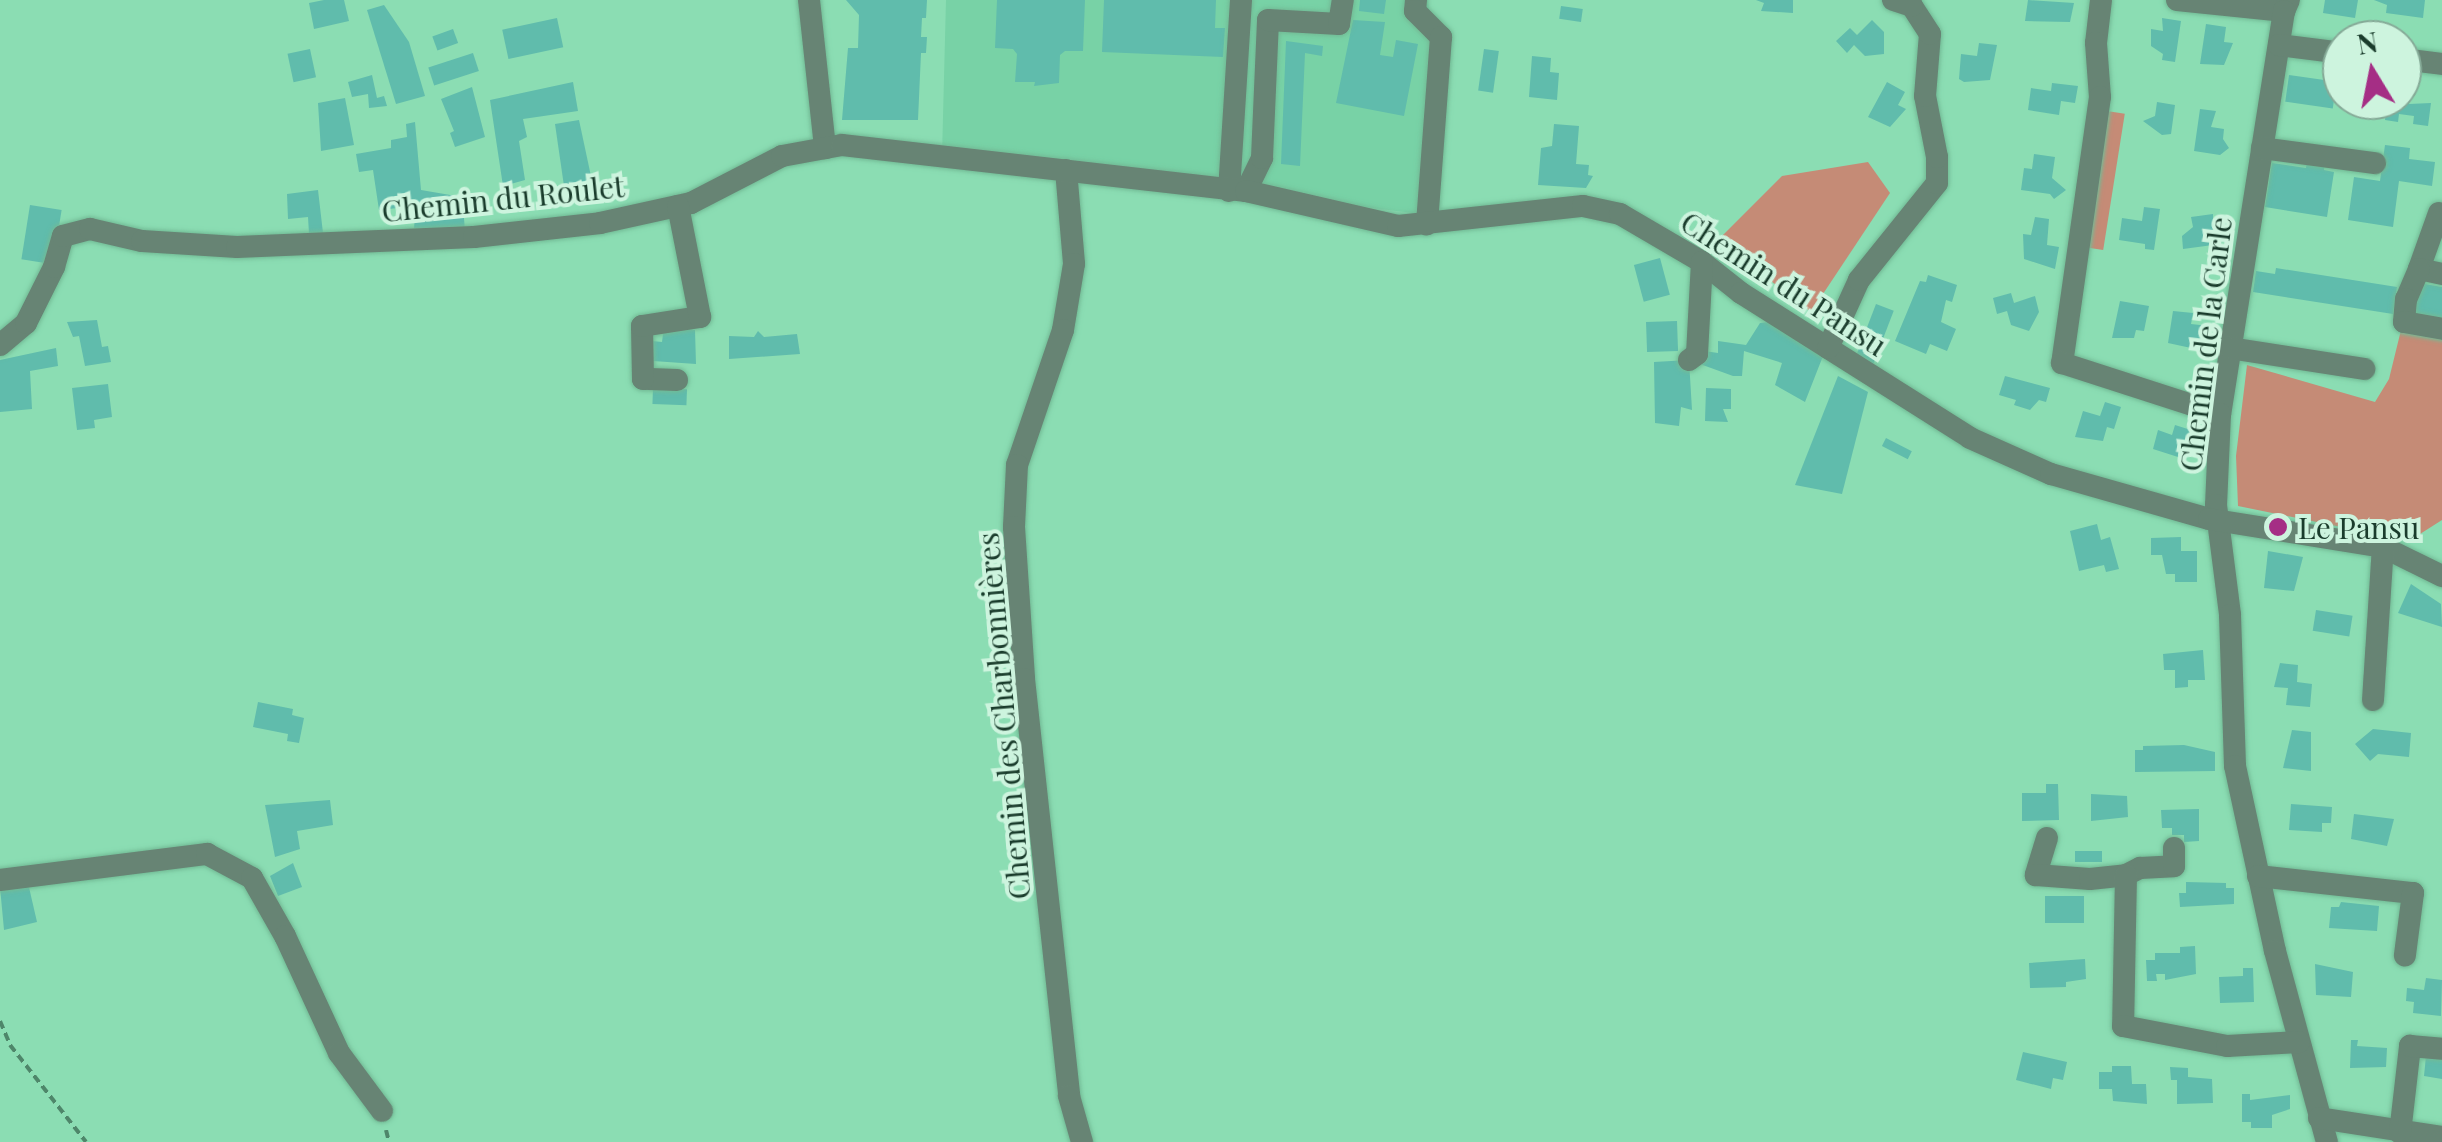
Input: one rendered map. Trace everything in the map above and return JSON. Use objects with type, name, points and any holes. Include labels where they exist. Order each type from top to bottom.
[{"type":"street","points":[[810,0],[825,148]]},
{"type":"street","points":[[1238,191],[1242,0]]},
{"type":"street","points":[[1238,191],[1262,158],[1268,20],[1339,24],[1343,0]]},
{"type":"street","points":[[1416,0],[1415,11],[1442,38],[1427,224]]},
{"type":"street","points":[[1828,348],[1859,280],[1937,183],[1925,96],[1930,34],[1912,6],[1893,0]]},
{"type":"street","points":[[2101,0],[2096,44],[2100,97],[2062,363],[2220,414]]},
{"type":"street","points":[[2177,0],[2287,6]]},
{"type":"street","name":"Chemin de la Carle","points":[[2287,6],[2220,414],[2218,520],[2230,615],[2236,766],[2258,876],[2327,1142]]},
{"type":"street","points":[[2278,46],[2322,50]]},
{"type":"street","name":"Chemin du Roulet","points":[[0,345],[26,322],[54,266],[62,236],[90,229],[142,240],[237,247],[474,237],[600,224],[678,206],[782,156],[842,145],[1066,170]]},
{"type":"street","points":[[2262,148],[2376,163]]},
{"type":"street","name":"Chemin du Pansu","points":[[1066,170],[1238,191],[1398,226],[1584,206],[1620,214],[1702,262],[1742,293],[1970,438],[2051,474],[2218,520],[2383,547],[2442,576]]},
{"type":"street","name":"Chemin des Charbonnières","points":[[1066,170],[1074,264],[1063,330],[1018,465],[1014,527],[1024,679],[1069,1096],[1082,1142]]},
{"type":"street","points":[[677,380],[643,379],[642,326],[700,317],[678,206]]},
{"type":"street","points":[[2439,213],[2431,271],[2406,299],[2404,322],[2442,329]]},
{"type":"street","points":[[1689,360],[1697,354],[1702,262]]},
{"type":"street","points":[[2230,348],[2364,369]]},
{"type":"street","points":[[2372,700],[2383,547]]},
{"type":"street","points":[[2047,838],[2036,875],[2090,879],[2194,875]]},
{"type":"street","points":[[2126,879],[2140,868],[2174,866],[2174,848]]},
{"type":"street","points":[[0,880],[207,854],[252,878],[285,936],[340,1053],[382,1110]]},
{"type":"street","points":[[2258,876],[2414,893],[2405,955]]},
{"type":"street","points":[[2126,879],[2123,1026],[2226,1046],[2300,1042]]},
{"type":"street","points":[[2400,1132],[2410,1046],[2442,1048]]},
{"type":"street","points":[[2320,1118],[2442,1137]]},
{"type":"path","points":[[0,1021],[10,1045],[86,1142]]},
{"type":"shaded area","points":[[946,0],[1428,0],[1432,40],[1422,214],[942,156]]},
{"type":"shaded area","points":[[2107,111],[2125,114],[2103,250],[2085,247]]},
{"type":"shaded area","points":[[1868,162],[1890,193],[1811,312],[1718,240],[1782,176]]},
{"type":"shaded area","points":[[2402,326],[2442,333],[2442,520],[2409,541],[2238,506],[2236,456],[2247,365],[2375,402],[2389,379]]},
{"type":"building","points":[[344,0],[349,21],[314,29],[309,3]]},
{"type":"building","points":[[846,0],[927,0],[926,18],[922,18],[921,37],[927,37],[926,53],[921,53],[918,120],[842,120],[848,48],[858,48],[859,15]]},
{"type":"building","points":[[997,0],[1085,0],[1083,51],[1065,51],[1060,55],[1059,83],[1034,86],[1035,82],[1015,82],[1017,54],[1013,49],[995,48]]},
{"type":"building","points":[[1104,0],[1216,0],[1215,28],[1225,28],[1223,57],[1102,52]]},
{"type":"building","points":[[1360,0],[1386,0],[1384,14],[1359,11]]},
{"type":"building","points":[[1756,0],[1793,0],[1793,13],[1761,11],[1764,3]]},
{"type":"building","points":[[2028,0],[2074,3],[2070,22],[2025,21]]},
{"type":"building","points":[[2325,0],[2358,0],[2355,18],[2323,13]]},
{"type":"building","points":[[2374,0],[2425,0],[2423,18],[2386,13],[2387,5]]},
{"type":"building","points":[[384,5],[409,42],[425,96],[396,104],[367,10]]},
{"type":"building","points":[[1561,6],[1583,9],[1581,22],[1559,19]]},
{"type":"building","points":[[557,18],[563,47],[508,59],[502,30]]},
{"type":"building","points":[[2162,18],[2181,21],[2175,62],[2162,60],[2163,54],[2151,46],[2151,29],[2163,31]]},
{"type":"building","points":[[1353,20],[1385,22],[1380,55],[1393,57],[1396,40],[1418,44],[1404,116],[1336,103]]},
{"type":"building","points":[[1872,20],[1884,32],[1884,54],[1865,56],[1854,45],[1847,53],[1836,41],[1850,28],[1857,35]]},
{"type":"building","points":[[2206,24],[2226,27],[2224,42],[2233,43],[2224,65],[2200,64]]},
{"type":"building","points":[[453,29],[458,43],[437,51],[432,37]]},
{"type":"building","points":[[1286,41],[1323,46],[1322,56],[1305,53],[1300,166],[1281,164]]},
{"type":"building","points":[[1979,43],[1997,45],[1990,80],[1964,82],[1959,79],[1961,54],[1977,56]]},
{"type":"building","points":[[310,49],[316,77],[294,82],[288,54]]},
{"type":"building","points":[[1484,49],[1499,51],[1493,93],[1478,91]]},
{"type":"building","points":[[473,53],[479,71],[434,86],[428,68]]},
{"type":"building","points":[[1532,56],[1551,58],[1550,72],[1559,73],[1557,100],[1529,97]]},
{"type":"building","points":[[372,75],[377,98],[384,96],[387,106],[369,108],[368,94],[352,97],[348,82]]},
{"type":"building","points":[[2289,75],[2322,80],[2322,107],[2285,102]]},
{"type":"building","points":[[573,82],[578,111],[523,119],[527,137],[519,141],[525,180],[503,186],[490,100]]},
{"type":"building","points":[[1887,82],[1905,92],[1898,105],[1906,109],[1890,127],[1868,117]]},
{"type":"building","points":[[2052,83],[2078,86],[2075,103],[2061,101],[2059,115],[2028,110],[2031,88],[2051,91]]},
{"type":"building","points":[[472,87],[485,137],[455,147],[450,133],[454,131],[441,99]]},
{"type":"building","points":[[345,98],[354,145],[321,151],[318,103]]},
{"type":"building","points":[[2157,102],[2175,105],[2171,134],[2162,135],[2143,121],[2155,116]]},
{"type":"building","points":[[2422,103],[2431,103],[2428,126],[2413,124],[2414,120],[2422,120]]},
{"type":"building","points":[[2200,109],[2216,111],[2211,127],[2224,129],[2223,139],[2229,148],[2220,155],[2194,151]]},
{"type":"building","points":[[579,120],[592,181],[564,186],[555,124]]},
{"type":"building","points":[[415,122],[421,190],[456,196],[456,206],[463,206],[465,231],[414,228],[416,206],[379,210],[373,170],[359,172],[356,154],[391,148],[391,140],[407,137],[406,124]]},
{"type":"building","points":[[1554,124],[1579,126],[1576,164],[1589,165],[1588,175],[1593,176],[1586,188],[1538,185],[1541,148],[1552,146]]},
{"type":"building","points":[[2385,145],[2410,148],[2409,159],[2435,162],[2432,186],[2399,181],[2393,227],[2348,220],[2354,177],[2380,181]]},
{"type":"building","points":[[2034,154],[2055,157],[2052,178],[2066,190],[2054,199],[2050,194],[2021,190],[2024,168],[2032,169]]},
{"type":"building","points":[[2307,160],[2325,161],[2324,170],[2334,172],[2327,217],[2265,207],[2272,163],[2306,168]]},
{"type":"building","points":[[318,190],[323,233],[309,234],[308,217],[288,219],[287,194]]},
{"type":"building","points":[[30,205],[62,210],[53,264],[21,259]]},
{"type":"building","points":[[2144,207],[2160,209],[2154,250],[2145,249],[2145,244],[2119,240],[2122,218],[2142,221]]},
{"type":"building","points":[[2213,214],[2213,245],[2183,249],[2182,236],[2193,227],[2191,217]]},
{"type":"building","points":[[2035,217],[2049,219],[2047,245],[2059,247],[2055,269],[2024,259],[2023,234],[2031,235]]},
{"type":"building","points":[[1660,258],[1670,295],[1644,302],[1634,265]]},
{"type":"building","points":[[2276,268],[2397,287],[2393,314],[2253,292],[2256,271],[2275,274]]},
{"type":"building","points":[[1928,275],[1957,285],[1952,302],[1946,300],[1941,322],[1956,329],[1947,351],[1930,344],[1926,354],[1895,341],[1920,281],[1926,282]]},
{"type":"building","points":[[2419,283],[2442,287],[2442,323],[2413,318]]},
{"type":"building","points":[[2011,293],[2014,303],[2035,296],[2039,312],[2029,331],[2011,325],[2007,311],[1997,314],[1993,298]]},
{"type":"building","points":[[2120,301],[2149,306],[2144,331],[2136,330],[2134,338],[2112,338]]},
{"type":"building","points":[[1876,304],[1894,311],[1872,367],[1854,360]]},
{"type":"building","points":[[2173,311],[2193,313],[2191,324],[2209,326],[2205,351],[2168,343]]},
{"type":"building","points":[[97,320],[102,347],[108,346],[111,362],[85,366],[79,336],[73,337],[67,322]]},
{"type":"building","points":[[1677,321],[1678,351],[1647,352],[1646,322]]},
{"type":"building","points":[[1769,322],[1823,356],[1805,402],[1775,385],[1782,363],[1744,351],[1742,376],[1733,376],[1689,360],[1704,351],[1718,353],[1718,341],[1746,345],[1760,323]]},
{"type":"building","points":[[664,326],[695,330],[696,364],[653,361],[652,341],[662,342]]},
{"type":"building","points":[[758,331],[764,337],[797,334],[800,354],[729,359],[729,336],[754,337]]},
{"type":"building","points":[[56,348],[58,366],[30,371],[32,409],[0,412],[0,360]]},
{"type":"building","points":[[1689,360],[1692,410],[1681,407],[1679,426],[1655,423],[1654,362]]},
{"type":"building","points":[[1838,376],[1868,392],[1842,494],[1795,485]]},
{"type":"building","points":[[2005,376],[2050,388],[2046,402],[2039,400],[2030,410],[2014,405],[2016,400],[1999,395]]},
{"type":"building","points":[[108,384],[112,417],[94,420],[95,428],[77,430],[72,388]]},
{"type":"building","points":[[653,388],[687,389],[686,405],[652,404]]},
{"type":"building","points":[[1706,388],[1731,389],[1731,409],[1723,409],[1728,422],[1705,421]]},
{"type":"building","points":[[2105,402],[2121,407],[2114,429],[2107,427],[2103,441],[2075,437],[2083,411],[2100,416]]},
{"type":"building","points":[[2175,425],[2194,431],[2188,451],[2180,449],[2178,457],[2153,449],[2158,430],[2172,435]]},
{"type":"building","points":[[1886,438],[1912,451],[1908,459],[1882,446]]},
{"type":"building","points":[[2097,524],[2101,540],[2110,537],[2119,569],[2106,572],[2104,565],[2079,571],[2070,531]]},
{"type":"building","points":[[2181,537],[2181,551],[2197,551],[2197,582],[2175,582],[2175,574],[2166,574],[2162,555],[2151,555],[2151,538]]},
{"type":"building","points":[[2268,551],[2303,557],[2294,591],[2264,588]]},
{"type":"building","points":[[2411,584],[2441,604],[2442,627],[2398,613]]},
{"type":"building","points":[[2316,610],[2353,616],[2349,637],[2313,631]]},
{"type":"building","points":[[2203,650],[2205,680],[2188,680],[2188,687],[2175,688],[2175,670],[2164,670],[2163,654]]},
{"type":"building","points":[[2280,663],[2298,665],[2297,682],[2312,684],[2310,707],[2286,705],[2288,688],[2274,687]]},
{"type":"building","points":[[258,702],[293,709],[292,715],[304,718],[299,743],[287,741],[288,734],[253,727]]},
{"type":"building","points":[[2373,729],[2411,733],[2409,757],[2378,754],[2370,761],[2355,744]]},
{"type":"building","points":[[2292,730],[2311,732],[2311,771],[2283,768]]},
{"type":"building","points":[[2184,745],[2215,752],[2215,771],[2135,772],[2135,750],[2143,750],[2143,746]]},
{"type":"building","points":[[2046,784],[2058,784],[2059,820],[2022,821],[2022,793],[2046,793]]},
{"type":"building","points":[[2091,794],[2127,796],[2128,817],[2091,821]]},
{"type":"building","points":[[330,800],[333,825],[297,831],[300,849],[275,857],[265,805]]},
{"type":"building","points":[[2291,804],[2332,807],[2331,823],[2322,823],[2322,832],[2289,830]]},
{"type":"building","points":[[2199,809],[2199,841],[2184,842],[2184,835],[2172,835],[2172,828],[2162,828],[2161,810]]},
{"type":"building","points":[[2354,814],[2394,819],[2387,846],[2351,839]]},
{"type":"building","points":[[2075,851],[2102,851],[2102,862],[2075,862]]},
{"type":"building","points":[[293,863],[302,887],[278,896],[270,876]]},
{"type":"building","points":[[2186,882],[2226,883],[2226,888],[2234,888],[2234,904],[2180,907],[2179,893],[2186,893]]},
{"type":"building","points":[[28,883],[37,922],[4,930],[0,887]]},
{"type":"building","points":[[2045,896],[2084,896],[2084,923],[2045,923]]},
{"type":"building","points":[[2341,902],[2379,906],[2377,931],[2329,928],[2331,907],[2339,907]]},
{"type":"building","points":[[2195,946],[2196,974],[2165,980],[2165,974],[2156,974],[2157,981],[2147,981],[2146,960],[2155,960],[2155,953],[2180,953],[2180,947]]},
{"type":"building","points":[[2085,959],[2086,979],[2066,982],[2066,987],[2030,988],[2029,963]]},
{"type":"building","points":[[2315,964],[2353,972],[2351,997],[2316,995]]},
{"type":"building","points":[[2243,968],[2253,968],[2254,1002],[2220,1003],[2219,977],[2243,976]]},
{"type":"building","points":[[2426,978],[2442,980],[2441,1016],[2413,1013],[2414,1002],[2406,1001],[2407,988],[2424,990]]},
{"type":"building","points":[[2351,1040],[2358,1040],[2357,1046],[2387,1048],[2386,1067],[2350,1068]]},
{"type":"building","points":[[2023,1052],[2067,1062],[2063,1080],[2053,1078],[2051,1089],[2016,1080]]},
{"type":"building","points":[[2426,1056],[2442,1057],[2442,1079],[2424,1076]]},
{"type":"building","points":[[2112,1066],[2131,1066],[2132,1084],[2146,1084],[2147,1104],[2113,1101],[2112,1089],[2099,1089],[2099,1072],[2112,1072]]},
{"type":"building","points":[[2170,1067],[2188,1068],[2188,1077],[2212,1079],[2213,1103],[2177,1104],[2177,1080],[2171,1080]]},
{"type":"building","points":[[2242,1094],[2250,1094],[2250,1100],[2290,1095],[2290,1109],[2272,1115],[2272,1128],[2251,1128],[2251,1122],[2242,1122]]},
{"type":"place","name":"Le Pansu","points":[[2278,527]]}]
